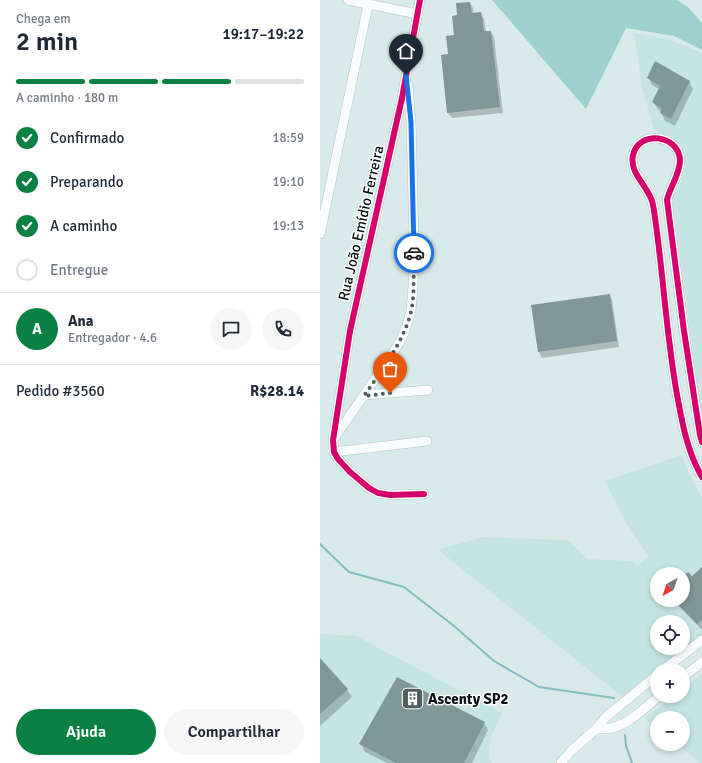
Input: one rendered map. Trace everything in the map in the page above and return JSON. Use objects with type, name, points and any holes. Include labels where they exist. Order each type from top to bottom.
[{"type":"street","points":[[348,0],[418,14]]},
{"type":"street","name":"Rua João Emídio Ferreira","points":[[334,452],[333,440],[350,331],[402,98],[420,0]]},
{"type":"street","points":[[320,234],[368,5]]},
{"type":"street","points":[[333,440],[378,376],[400,340],[407,325],[411,311],[413,286],[413,207],[411,122],[406,75]]},
{"type":"street","points":[[702,442],[693,392],[667,200],[670,190],[680,170],[680,158],[674,145],[659,138],[652,137],[645,139],[634,152],[632,160],[633,168],[652,202],[661,260],[673,374],[690,452],[702,478]]},
{"type":"street","points":[[364,396],[428,390]]},
{"type":"street","points":[[424,494],[396,496],[378,492],[369,488],[343,466],[334,452],[427,441]]},
{"type":"street","points":[[672,663],[702,640]]},
{"type":"street","points":[[690,671],[702,662]]},
{"type":"street","points":[[561,763],[571,751],[596,729],[607,716],[650,681]]},
{"type":"street","points":[[596,729],[612,728],[631,718],[650,703]]},
{"type":"street","points":[[620,705],[631,718]]},
{"type":"shaded area","points":[[492,0],[677,0],[688,7],[702,23],[702,50],[674,36],[626,28],[586,109]]},
{"type":"shaded area","points":[[634,33],[670,40],[702,53],[702,423],[672,197],[681,182],[685,165],[679,147],[654,129],[642,87]]},
{"type":"shaded area","points":[[681,455],[694,484],[702,497],[702,637],[690,646],[690,615],[650,615],[650,655],[679,655],[669,663],[650,663],[650,678],[624,698],[438,550],[483,537],[568,540],[587,559],[632,561],[638,566],[648,556],[624,520],[605,481]]},
{"type":"shaded area","points":[[320,634],[356,636],[502,713],[490,739],[489,757],[492,763],[320,763]]},
{"type":"shaded area","points":[[702,674],[702,763],[685,751],[690,751],[690,711],[654,711],[665,703],[690,703],[690,683]]},
{"type":"shaded area","points":[[650,714],[650,722],[645,718]]},
{"type":"building","points":[[470,2],[472,13],[481,12],[484,31],[491,31],[500,107],[447,113],[441,55],[448,54],[446,36],[454,35],[452,16],[457,15],[456,3]]},
{"type":"building","points":[[655,61],[690,81],[671,119],[660,113],[662,109],[652,102],[660,86],[647,78]]},
{"type":"building","points":[[610,294],[617,341],[538,352],[531,305]]},
{"type":"building","points":[[702,567],[702,620],[697,624],[681,607],[690,607],[690,574],[692,576]]},
{"type":"building","points":[[320,658],[348,689],[320,714]]},
{"type":"building","name":"Ascenty SP2","points":[[397,677],[485,722],[464,763],[396,763],[359,744]]},
{"type":"waterway","points":[[320,544],[349,572],[404,587],[454,626],[494,661],[539,687],[614,698]]},
{"type":"waterway","points":[[625,735],[626,746],[632,763]]},
{"type":"cycle path","points":[[420,0],[402,98],[350,331],[333,440],[334,452],[338,459],[350,472],[369,488],[378,493],[390,495],[424,494]]},
{"type":"cycle path","points":[[702,442],[684,331],[667,200],[677,176],[680,160],[678,152],[673,145],[658,138],[650,139],[643,141],[637,147],[632,161],[636,173],[650,195],[653,204],[674,378],[684,430],[693,459],[702,477]]},
{"type":"way so far","points":[[390,393],[364,396],[391,356],[407,325],[411,311],[414,253]]},
{"type":"place","name":"Ascenty SP2","points":[[412,699]]},
{"type":"route","points":[[406,75],[411,122],[414,253]]}]
